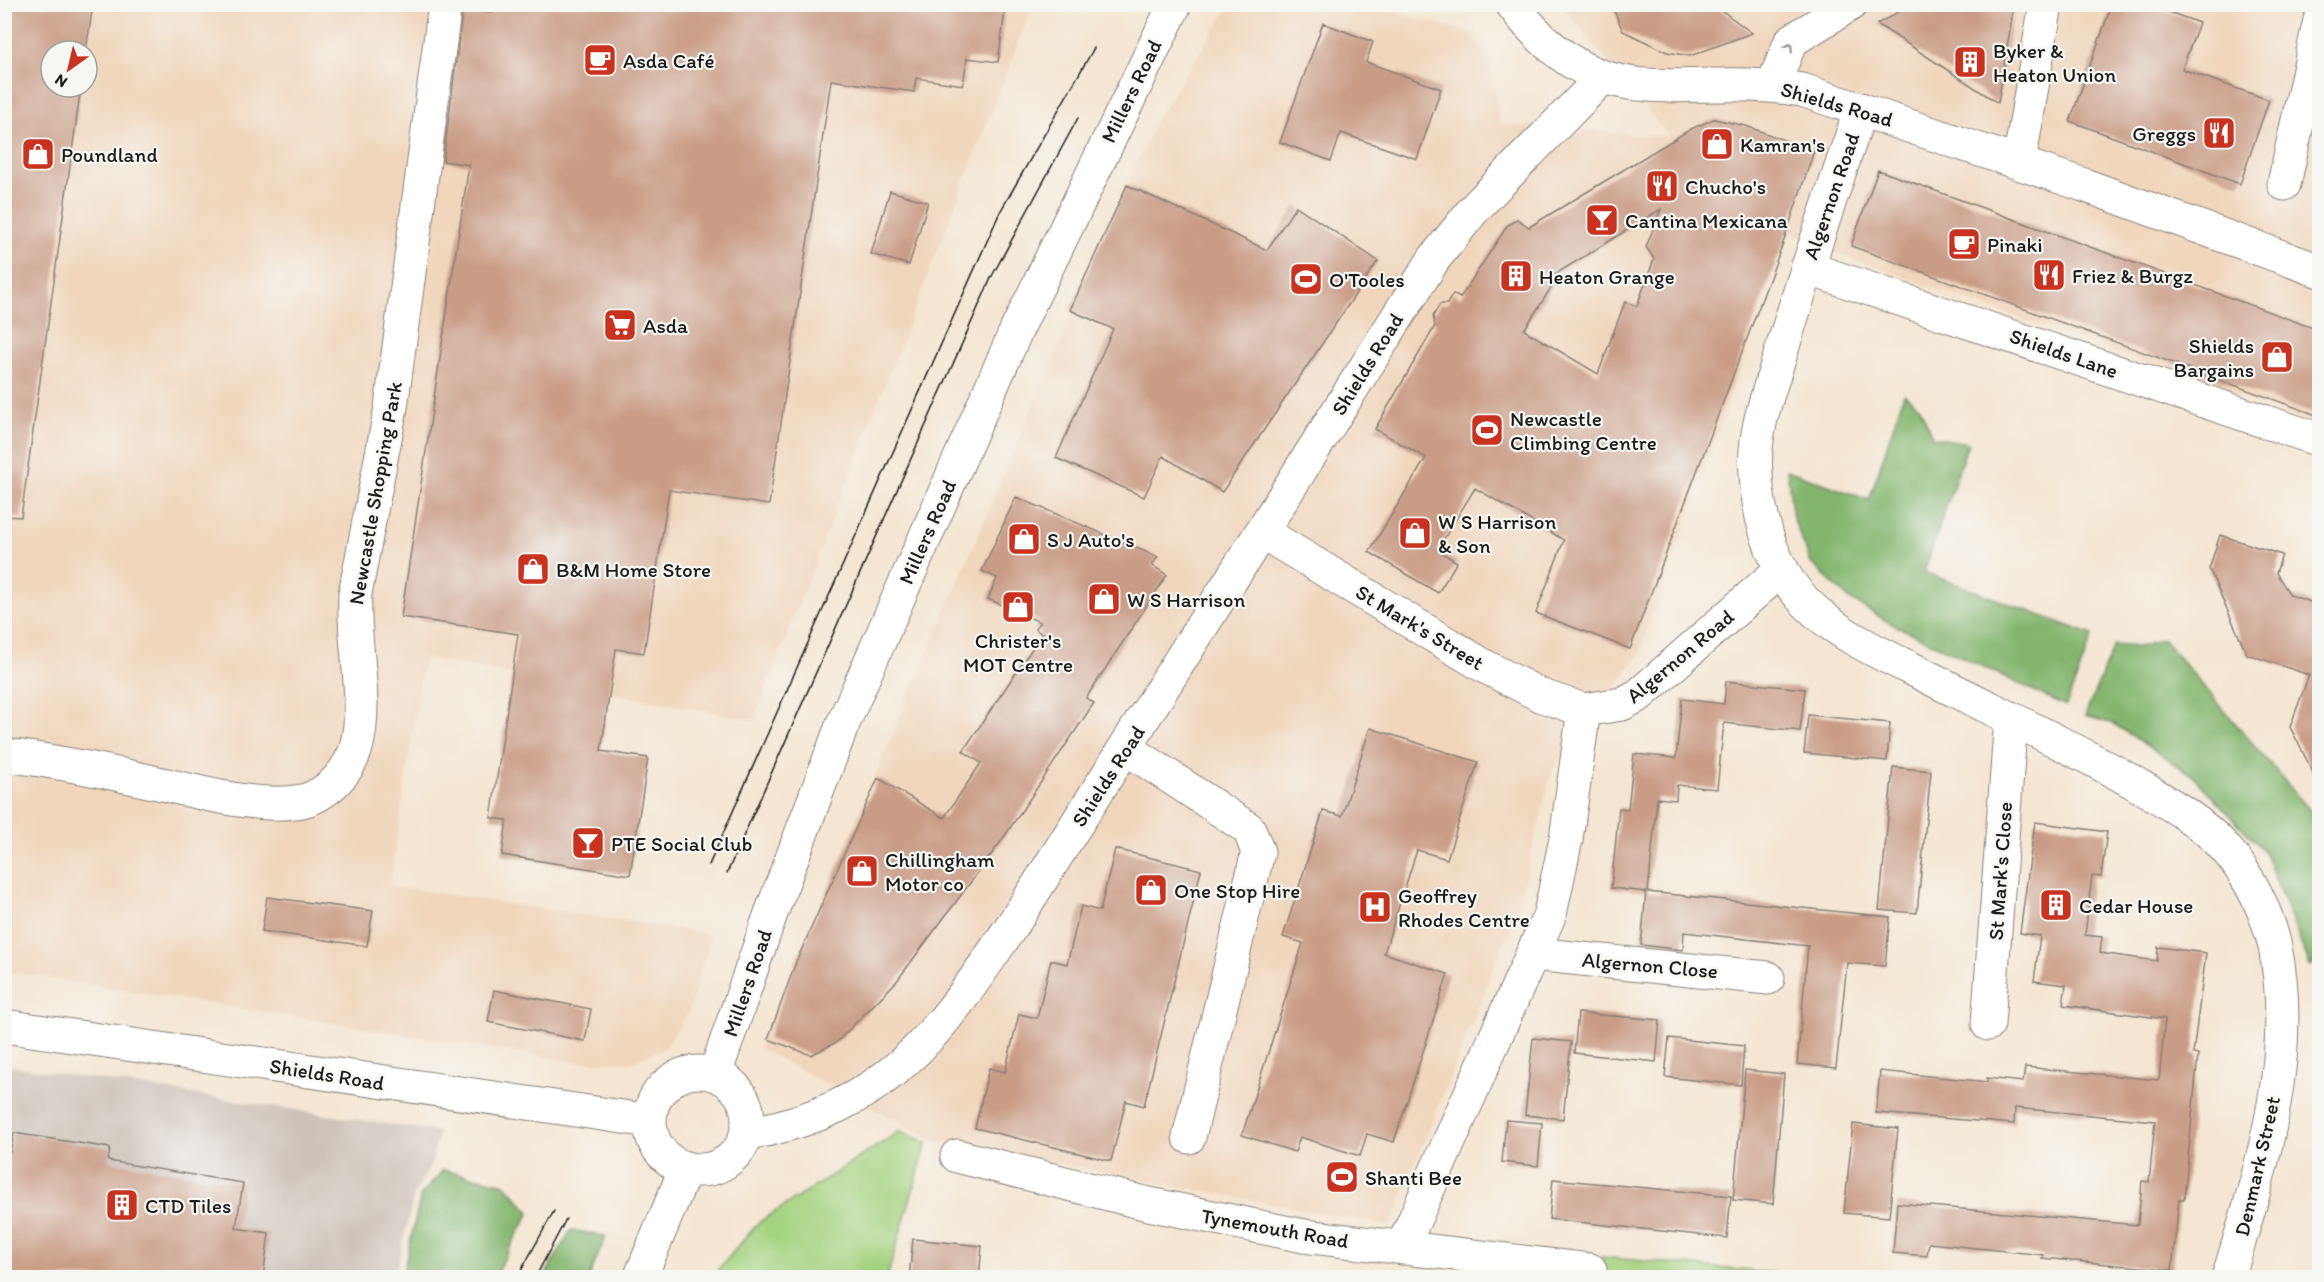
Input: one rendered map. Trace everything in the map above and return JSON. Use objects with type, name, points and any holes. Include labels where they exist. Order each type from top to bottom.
[{"type":"street","name":"Newcastle Shopping Park","points":[[4,755],[188,790],[282,803],[303,801],[320,794],[348,766],[356,746],[359,726],[355,594],[391,407],[445,4]]},
{"type":"street","name":"Millers Road","points":[[715,1074],[769,919],[842,726],[1016,331],[1174,4]]},
{"type":"street","points":[[1512,4],[1546,44],[1581,68],[1603,76]]},
{"type":"street","points":[[1773,86],[1791,41],[1810,13],[1851,4]]},
{"type":"street","points":[[2019,163],[2046,4]]},
{"type":"street","points":[[2284,184],[2319,20]]},
{"type":"street","name":"Shields Road","points":[[746,1134],[783,1127],[820,1116],[848,1102],[892,1074],[921,1048],[973,984],[1126,748],[1434,259],[1475,208],[1603,76],[1635,85],[1664,88],[1773,86],[1802,90],[2019,163],[2319,271]]},
{"type":"street","name":"Algernon Road","points":[[1584,710],[1622,704],[1639,695],[1782,569],[1772,548],[1760,504],[1755,470],[1756,448],[1761,419],[1807,268],[1861,109]]},
{"type":"street","name":"Shields Lane","points":[[1807,268],[2319,440]]},
{"type":"street","name":"St Mark's Street","points":[[1262,532],[1484,666],[1542,696],[1584,710]]},
{"type":"street","name":"Denmark Street","points":[[1782,569],[1808,604],[1831,624],[1895,661],[2109,767],[2168,802],[2201,825],[2227,850],[2254,893],[2274,945],[2280,986],[2280,1054],[2274,1098],[2254,1194],[2228,1278]]},
{"type":"street","points":[[1402,1248],[1550,914],[1558,887],[1584,710]]},
{"type":"street","name":"St Mark's Close","points":[[1988,1024],[2012,718]]},
{"type":"street","points":[[1126,748],[1249,829],[1258,852],[1189,1137]]},
{"type":"street","name":"Algernon Close","points":[[1533,954],[1768,978]]},
{"type":"street","name":"Shields Road","points":[[4,1026],[650,1121]]},
{"type":"street","points":[[685,1074],[715,1074],[730,1082],[741,1095],[747,1108],[746,1134],[734,1157],[713,1169],[686,1168],[664,1155],[656,1146],[650,1121],[658,1095],[673,1080],[685,1074]]},
{"type":"street","name":"Tynemouth Road","points":[[957,1156],[1155,1206],[1304,1236],[1590,1270],[1589,1278]]},
{"type":"street","points":[[640,1278],[686,1168]]},
{"type":"shaded area","points":[[1231,4],[1367,5],[1472,33],[1489,60],[1500,124],[1669,137],[1562,5],[2276,4],[2319,25],[2319,425],[1836,253],[1789,230],[1639,655],[1552,770],[1518,908],[1390,1226],[934,1140],[759,1048],[1153,125]]},
{"type":"shaded area","points":[[4,5],[1033,5],[754,720],[424,658],[390,886],[712,934],[688,1014],[664,1049],[631,1062],[578,1062],[5,971]]},
{"type":"shaded area","points":[[4,1065],[439,1132],[432,1162],[414,1195],[395,1277],[5,1277]]},
{"type":"green space","points":[[1904,394],[1920,407],[1932,437],[1968,443],[1924,572],[2093,635],[2066,706],[1890,623],[1848,598],[1811,563],[1793,518],[1787,470],[1869,500]]},
{"type":"green space","points":[[2163,639],[2319,821],[2319,960],[2310,966],[2264,851],[2192,775],[2114,724],[2085,716],[2114,645],[2139,647]]},
{"type":"green space","points":[[900,1131],[927,1143],[887,1277],[712,1277],[758,1223]]},
{"type":"green space","points":[[443,1170],[505,1184],[530,1212],[494,1277],[402,1277],[421,1195]]},
{"type":"green space","points":[[571,1230],[606,1236],[589,1277],[544,1277]]},
{"type":"green space","points":[[1601,1257],[1812,1277],[1601,1277]]},
{"type":"building","points":[[4,4],[93,4],[88,39],[39,39],[39,99],[79,99],[21,517],[4,516]]},
{"type":"building","name":"Asda","points":[[493,4],[1006,4],[998,62],[967,58],[963,85],[916,78],[914,92],[831,80],[769,505],[669,490],[644,653],[616,649],[601,751],[648,758],[630,875],[502,855],[507,820],[491,818],[518,634],[401,617],[469,165],[443,161],[463,8],[492,12]]},
{"type":"building","points":[[1611,4],[1713,4],[1752,33],[1690,56],[1667,52],[1623,31]]},
{"type":"building","name":"Byker & Heaton Union","points":[[1912,4],[2014,4],[1998,103],[1877,24]]},
{"type":"building","points":[[2112,4],[2148,4],[2199,23],[2182,69],[2269,100],[2240,184],[2070,121]]},
{"type":"building","points":[[1323,23],[1373,42],[1366,62],[1441,89],[1417,159],[1341,133],[1331,161],[1280,142]]},
{"type":"building","points":[[1714,119],[1746,126],[1814,151],[1783,243],[1630,649],[1536,613],[1564,540],[1475,488],[1437,550],[1457,562],[1438,593],[1369,552],[1426,458],[1375,429],[1435,326],[1433,316],[1440,304],[1447,304],[1453,294],[1460,298],[1507,226],[1517,219],[1529,227],[1691,129]],"holes":[[[1661,209],[1646,247],[1654,259],[1637,306],[1625,302],[1598,374],[1524,330],[1558,277],[1554,275]]]},
{"type":"building","points":[[1878,170],[2319,330],[2319,416],[1851,246]]},
{"type":"building","points":[[1127,185],[1267,250],[1296,206],[1378,261],[1222,492],[1163,456],[1144,497],[1056,458],[1113,329],[1070,310]]},
{"type":"building","points":[[890,191],[928,202],[909,265],[871,254]]},
{"type":"building","points":[[1016,497],[1158,557],[1152,565],[1167,575],[1086,698],[1094,703],[1000,843],[896,982],[837,1042],[811,1055],[768,1039],[796,962],[878,778],[944,818],[981,763],[963,751],[1042,634],[1035,629],[1040,622],[988,599],[997,578],[982,571]]},
{"type":"building","points":[[2220,535],[2282,555],[2276,573],[2290,595],[2319,605],[2319,784],[2290,727],[2309,675],[2247,654],[2209,569]]},
{"type":"building","points":[[1726,681],[1805,689],[1800,731],[1724,723],[1717,789],[1677,785],[1676,800],[1657,798],[1648,892],[1890,917],[1885,966],[1847,963],[1836,1068],[1797,1064],[1808,946],[1684,932],[1683,950],[1641,945],[1646,892],[1611,888],[1619,808],[1628,809],[1634,754],[1676,758],[1682,699],[1724,704]]},
{"type":"building","points":[[1808,715],[1890,723],[1887,761],[1804,753]]},
{"type":"building","points":[[1370,728],[1478,762],[1447,859],[1417,850],[1384,953],[1448,974],[1394,1142],[1367,1134],[1360,1156],[1300,1137],[1295,1152],[1242,1135],[1303,943],[1283,937],[1323,811],[1342,816]]},
{"type":"building","points":[[1893,767],[1931,771],[1917,913],[1879,910]]},
{"type":"building","points":[[2035,822],[2107,832],[2101,877],[2092,876],[2085,935],[2102,937],[2100,953],[2157,961],[2158,947],[2206,953],[2193,1054],[2198,1055],[2184,1199],[2179,1199],[2172,1270],[2042,1258],[2043,1255],[1929,1243],[1927,1256],[1893,1253],[1897,1203],[2138,1225],[2142,1181],[2149,1182],[2155,1121],[2015,1108],[2014,1124],[1876,1113],[1880,1071],[1987,1082],[1987,1078],[2023,1082],[2025,1067],[2159,1080],[2165,1019],[2063,1005],[2066,985],[2034,981],[2040,936],[2020,933]]},
{"type":"building","points":[[1115,849],[1201,870],[1144,1106],[1126,1101],[1111,1161],[975,1128],[989,1068],[1005,1072],[1019,1014],[1037,1018],[1051,960],[1067,964],[1081,906],[1100,911]]},
{"type":"building","points":[[267,897],[373,911],[367,946],[262,931]]},
{"type":"building","points":[[494,990],[591,1009],[585,1041],[488,1022]]},
{"type":"building","points":[[1578,1013],[1660,1020],[1656,1062],[1574,1053]]},
{"type":"building","points":[[1533,1038],[1571,1042],[1563,1119],[1525,1115]]},
{"type":"building","points":[[1669,1038],[1744,1046],[1741,1085],[1665,1077]]},
{"type":"building","points":[[1745,1070],[1784,1074],[1773,1204],[1733,1200]]},
{"type":"building","points":[[1506,1120],[1542,1123],[1538,1166],[1502,1162]]},
{"type":"building","points":[[1853,1124],[1898,1129],[1889,1217],[1844,1213]]},
{"type":"building","name":"CTD Tiles","points":[[14,1133],[110,1148],[108,1161],[243,1183],[236,1228],[269,1233],[263,1278],[4,1278],[4,1151],[10,1152]]},
{"type":"building","points":[[1553,1179],[1731,1196],[1727,1238],[1549,1219]]},
{"type":"building","points":[[913,1239],[982,1246],[979,1278],[909,1278]]},
{"type":"tram line","points":[[709,865],[1000,212],[1094,48]]},
{"type":"tram line","points":[[727,873],[992,276],[1078,118]]},
{"type":"tram line","points":[[517,1278],[554,1211]]},
{"type":"tram line","points":[[535,1278],[566,1219]]},
{"type":"place","name":"Asda Café","points":[[600,60]]},
{"type":"place","name":"Byker & Heaton Union","points":[[1970,62]]},
{"type":"place","name":"Greggs","points":[[2219,133]]},
{"type":"place","name":"Kamran's","points":[[1717,144]]},
{"type":"place","name":"Poundland","points":[[38,154]]},
{"type":"place","name":"Chucho's","points":[[1662,186]]},
{"type":"place","name":"Cantina Mexicana","points":[[1602,220]]},
{"type":"place","name":"Pinaki","points":[[1964,244]]},
{"type":"place","name":"Friez & Burgz","points":[[2049,275]]},
{"type":"place","name":"Heaton Grange","points":[[1516,276]]},
{"type":"place","name":"O'Tooles","points":[[1306,279]]},
{"type":"place","name":"Asda","points":[[620,325]]},
{"type":"place","name":"Shields Bargains","points":[[2277,357]]},
{"type":"place","name":"Newcastle Climbing Centre","points":[[1487,430]]},
{"type":"place","name":"W S Harrison & Son","points":[[1415,533]]},
{"type":"place","name":"S J Auto's","points":[[1024,539]]},
{"type":"place","name":"B&M Home Store","points":[[533,569]]},
{"type":"place","name":"W S Harrison","points":[[1104,599]]},
{"type":"place","name":"Christer's MOT Centre","points":[[1018,607]]},
{"type":"place","name":"PTE Social Club","points":[[588,843]]},
{"type":"place","name":"Chillingham Motor co","points":[[862,871]]},
{"type":"place","name":"One Stop Hire","points":[[1151,890]]},
{"type":"place","name":"Cedar House","points":[[2056,905]]},
{"type":"place","name":"Geoffrey Rhodes Centre","points":[[1375,907]]},
{"type":"place","name":"Shanti Bee","points":[[1342,1177]]},
{"type":"place","name":"CTD Tiles","points":[[122,1205]]}]
